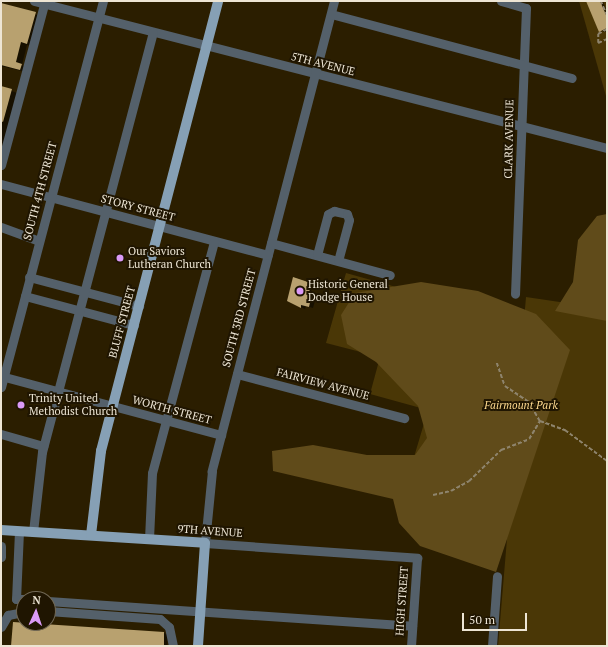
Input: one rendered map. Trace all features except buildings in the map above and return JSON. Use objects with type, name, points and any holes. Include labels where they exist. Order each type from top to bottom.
[{"type":"main road","name":"BLUFF STREET","points":[[91,535],[96,473],[218,1]]},
{"type":"main road","name":"9TH AVENUE","points":[[1,530],[205,543]]},
{"type":"main road","name":"SOUTH 3RD STREET","points":[[198,646],[205,543]]},
{"type":"street","name":"5TH AVENUE","points":[[34,1],[45,2],[98,18],[607,148]]},
{"type":"street","name":"SOUTH 4TH STREET","points":[[1,387],[2,377],[103,1]]},
{"type":"street","name":"SOUTH 3RD STREET","points":[[205,543],[208,493],[221,435],[334,1]]},
{"type":"street","name":"CLARK AVENUE","points":[[501,1],[526,8],[515,294]]},
{"type":"street","points":[[1,165],[45,2]]},
{"type":"street","points":[[331,14],[572,78]]},
{"type":"street","points":[[33,532],[36,481],[43,446],[153,32]]},
{"type":"street","name":"STORY STREET","points":[[1,184],[268,255]]},
{"type":"street","points":[[317,255],[328,214],[334,211],[347,214],[349,220],[338,260]]},
{"type":"street","points":[[1,227],[39,241]]},
{"type":"street","points":[[149,539],[152,473],[214,241]]},
{"type":"street","points":[[271,242],[390,275]]},
{"type":"street","points":[[29,278],[139,306]]},
{"type":"street","points":[[25,296],[134,325]]},
{"type":"street","name":"FAIRVIEW AVENUE","points":[[237,374],[404,418]]},
{"type":"street","name":"WORTH STREET","points":[[2,377],[221,435]]},
{"type":"street","points":[[1,434],[43,446]]},
{"type":"street","points":[[16,591],[20,531]]},
{"type":"street","name":"9TH AVENUE","points":[[205,543],[417,558]]},
{"type":"street","points":[[1,546],[1,557]]},
{"type":"street","name":"HIGH STREET","points":[[411,646],[417,558]]},
{"type":"street","points":[[492,646],[497,576]]},
{"type":"street","points":[[56,602],[412,626]]},
{"type":"street","points":[[56,612],[160,619],[169,627],[173,646]]},
{"type":"street","points":[[1,627],[8,616],[16,614]]},
{"type":"path","points":[[601,1],[607,15]]},
{"type":"path","points":[[607,29],[598,34],[599,43],[607,39]]},
{"type":"path","points":[[497,363],[505,386],[529,402],[540,421],[565,430],[607,461]]},
{"type":"path","points":[[433,494],[451,491],[469,481],[501,450],[529,439],[540,421]]},
{"type":"green space","points":[[579,1],[607,1],[607,96],[606,96]]},
{"type":"green space","points":[[607,214],[607,321],[555,311],[573,282],[578,240],[597,216]]},
{"type":"green space","name":"Fairmount Park","points":[[346,273],[511,319],[524,320],[526,297],[607,309],[607,646],[498,646],[511,491],[411,467],[428,410],[370,394],[380,357],[326,343]]},
{"type":"green space","points":[[421,282],[478,291],[536,314],[570,350],[496,572],[420,546],[399,523],[393,499],[273,471],[272,451],[313,445],[367,455],[415,455],[427,438],[418,406],[376,362],[347,344],[341,315],[355,293]]},
{"type":"place","name":"Our Saviors Lutheran Church","points":[[120,258]]},
{"type":"place","name":"Historic General Dodge House","points":[[300,291]]},
{"type":"place","name":"Trinity United Methodist Church","points":[[21,405]]}]
